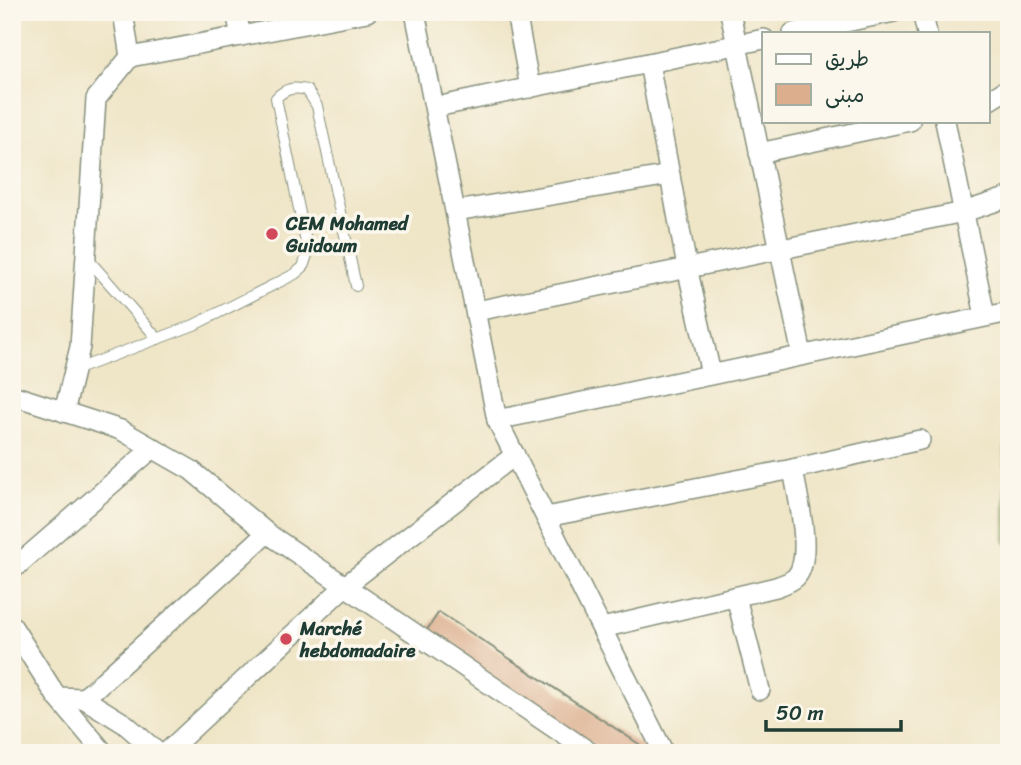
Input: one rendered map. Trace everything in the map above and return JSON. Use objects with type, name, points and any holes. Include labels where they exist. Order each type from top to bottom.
[{"type":"street","points":[[123,12],[130,57]]},
{"type":"street","points":[[236,12],[242,36]]},
{"type":"street","points":[[64,412],[80,347],[96,99],[130,57],[368,12]]},
{"type":"street","points":[[415,12],[497,420],[664,753]]},
{"type":"street","points":[[516,12],[530,88]]},
{"type":"street","points":[[730,12],[802,355]]},
{"type":"street","points":[[798,32],[894,12]]},
{"type":"street","points":[[922,12],[927,32]]},
{"type":"street","points":[[436,107],[762,39]]},
{"type":"street","points":[[649,63],[687,267],[711,374]]},
{"type":"street","points":[[990,100],[1009,88]]},
{"type":"street","points":[[759,153],[905,122]]},
{"type":"street","points":[[945,122],[985,316]]},
{"type":"street","points":[[456,211],[670,175]]},
{"type":"street","points":[[475,311],[964,212],[1009,197]]},
{"type":"street","points":[[497,420],[1009,312]]},
{"type":"street","points":[[12,395],[121,430],[191,470],[267,533],[591,753]]},
{"type":"street","points":[[546,517],[793,469],[920,440]]},
{"type":"street","points":[[12,570],[153,449]]},
{"type":"street","points":[[166,753],[345,586],[515,455]]},
{"type":"street","points":[[602,628],[776,587],[795,578],[804,563],[804,541],[793,469]]},
{"type":"street","points":[[83,698],[267,533]]},
{"type":"street","points":[[736,597],[760,690]]},
{"type":"street","points":[[12,626],[57,697],[104,753]]},
{"type":"street","points":[[57,697],[83,698],[125,724],[158,753]]},
{"type":"lane","points":[[75,370],[194,326],[295,274],[303,267],[307,252],[276,98],[294,87],[307,90],[317,106],[356,286]]},
{"type":"lane","points":[[86,257],[159,339]]},
{"type":"green space","points":[[1006,320],[1009,320],[1009,549],[1005,539]]},
{"type":"building","points":[[439,612],[645,748],[642,753],[607,753],[425,633]]},
{"type":"place","name":"CEM Mohamed Guidoum","points":[[272,234]]},
{"type":"place","name":"Marché hebdomadaire","points":[[286,639]]}]
